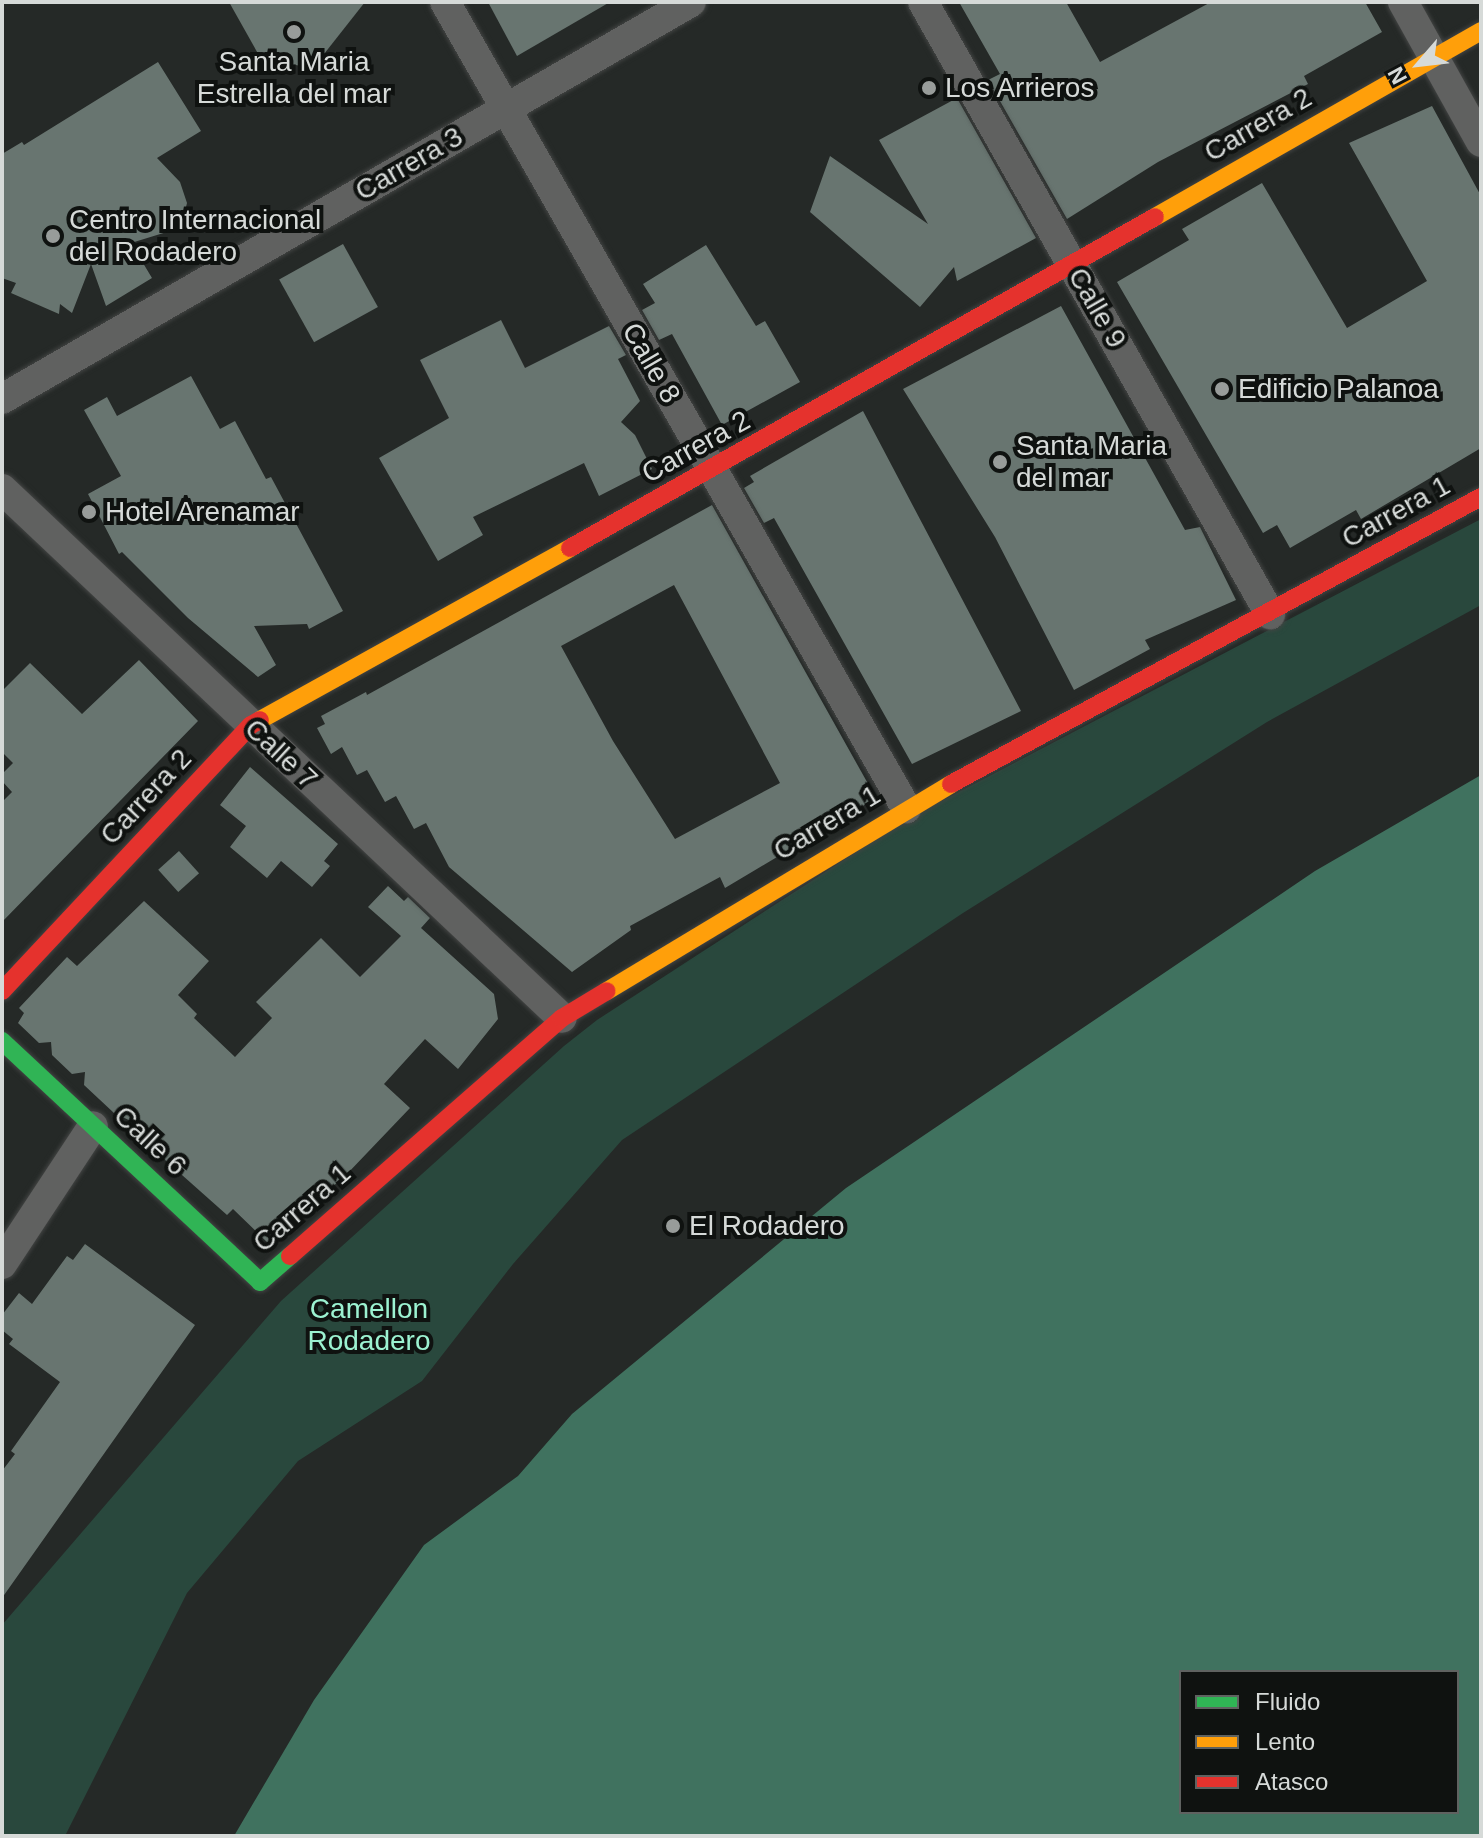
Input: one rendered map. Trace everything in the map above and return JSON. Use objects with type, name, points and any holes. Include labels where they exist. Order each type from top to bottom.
[{"type":"street","name":"Calle 8","points":[[445,2],[906,808]]},
{"type":"street","name":"Carrera 3","points":[[2,399],[691,2]]},
{"type":"street","name":"Calle 9","points":[[923,2],[1270,614]]},
{"type":"street","points":[[1403,2],[1481,142]]},
{"type":"street","name":"Carrera 2","points":[[2,991],[251,725],[712,470],[1481,31]]},
{"type":"street","name":"Calle 7","points":[[2,489],[562,1018]]},
{"type":"street","name":"Carrera 1","points":[[260,1282],[562,1018],[906,808],[1270,614],[1481,497]]},
{"type":"street","name":"Calle 6","points":[[2,1041],[260,1282]]},
{"type":"street","points":[[2,1264],[93,1126]]},
{"type":"green space","name":"Camellon Rodadero","points":[[1481,519],[1481,605],[1267,722],[963,913],[622,1140],[513,1264],[422,1381],[298,1461],[187,1593],[65,1836],[2,1836],[2,1625],[281,1301],[564,1046],[597,1020],[907,819]]},
{"type":"shaded area","points":[[1481,775],[1481,1836],[234,1836],[314,1700],[424,1545],[518,1476],[572,1414],[846,1188],[1315,871]]},
{"type":"building","name":"Santa Maria Estrella del mar","points":[[229,2],[365,2],[313,68],[261,59]]},
{"type":"building","points":[[488,2],[610,2],[517,56]]},
{"type":"building","points":[[959,2],[1066,2],[1100,62],[1211,2],[1365,2],[1382,32],[1304,76],[1308,84],[1158,162],[1067,219],[988,80],[1000,74]]},
{"type":"building","points":[[158,62],[201,131],[157,158],[180,182],[187,203],[184,215],[170,231],[131,243],[152,278],[106,306],[91,264],[72,313],[60,304],[59,314],[11,293],[16,283],[2,278],[2,154],[22,142],[24,145]]},
{"type":"building","points":[[957,98],[1036,238],[957,281],[954,267],[920,307],[810,212],[830,156],[928,224],[879,140]]},
{"type":"building","points":[[1432,106],[1481,196],[1481,448],[1361,519],[1356,510],[1290,548],[1277,525],[1263,533],[1117,282],[1189,240],[1182,229],[1262,183],[1347,328],[1427,281],[1349,143]]},
{"type":"building","points":[[343,244],[378,307],[314,342],[279,279]]},
{"type":"building","points":[[706,245],[756,326],[765,321],[800,382],[722,425],[672,334],[659,340],[642,310],[655,303],[643,284]]},
{"type":"building","points":[[1061,306],[1185,530],[1200,527],[1236,600],[1145,640],[1150,649],[1074,690],[995,537],[903,389]]},
{"type":"building","points":[[501,320],[525,368],[609,326],[626,355],[618,359],[640,401],[621,422],[635,435],[652,469],[599,496],[584,463],[473,517],[483,535],[438,561],[379,458],[449,418],[420,360]]},
{"type":"building","points":[[191,376],[220,429],[235,421],[266,479],[271,477],[343,611],[309,629],[307,624],[254,626],[276,665],[258,677],[188,618],[122,552],[119,554],[88,494],[121,476],[84,410],[107,397],[117,416]]},
{"type":"building","points":[[863,411],[1021,711],[912,764],[774,518],[764,523],[744,488],[754,482],[750,476]]},
{"type":"building","points":[[712,505],[876,798],[725,888],[720,877],[630,926],[631,930],[572,972],[449,867],[426,823],[414,829],[396,796],[385,802],[367,770],[357,775],[342,747],[331,754],[317,728],[325,724],[321,716],[366,692],[367,695]],"holes":[[[674,585],[780,783],[675,839],[613,741],[561,646]]]},
{"type":"building","points":[[139,660],[198,721],[2,922],[2,802],[12,792],[2,781],[2,774],[13,763],[2,752],[2,691],[30,663],[82,714]]},
{"type":"building","points":[[250,767],[338,844],[324,861],[330,866],[312,887],[281,861],[267,878],[230,847],[246,826],[220,805]]},
{"type":"building","points":[[179,851],[199,873],[178,892],[158,870]]},
{"type":"building","points":[[388,886],[404,901],[408,897],[430,918],[421,928],[494,994],[498,1019],[458,1069],[425,1039],[384,1084],[410,1108],[346,1175],[268,1243],[233,1209],[227,1215],[146,1143],[156,1133],[114,1113],[84,1085],[85,1072],[72,1074],[52,1055],[51,1042],[39,1043],[18,1023],[24,1013],[19,1008],[67,957],[77,966],[144,901],[209,961],[178,995],[197,1014],[194,1018],[235,1057],[272,1018],[256,1002],[321,938],[360,977],[401,936],[368,907]]},
{"type":"building","points":[[85,1244],[195,1325],[2,1598],[2,1471],[15,1454],[11,1451],[60,1382],[9,1344],[13,1339],[2,1330],[2,1315],[19,1293],[32,1304],[67,1256],[73,1260]]},
{"type":"traffic: fast","points":[[2,1041],[260,1282],[290,1256]]},
{"type":"traffic: slow","points":[[1155,217],[1481,31]]},
{"type":"traffic: slow","points":[[260,720],[570,548]]},
{"type":"traffic: slow","points":[[607,991],[951,784]]},
{"type":"traffic: jam","points":[[570,548],[1155,217]]},
{"type":"traffic: jam","points":[[951,784],[1481,497]]},
{"type":"traffic: jam","points":[[2,991],[251,725],[260,720]]},
{"type":"traffic: jam","points":[[290,1256],[562,1018],[607,991]]},
{"type":"place","name":"Santa Maria Estrella del mar","points":[[294,32]]},
{"type":"place","name":"Los Arrieros","points":[[929,88]]},
{"type":"place","name":"Centro Internacional del Rodadero","points":[[53,236]]},
{"type":"place","name":"Edificio Palanoa","points":[[1222,389]]},
{"type":"place","name":"Santa Maria del mar","points":[[1000,462]]},
{"type":"place","name":"Hotel Arenamar","points":[[89,512]]},
{"type":"place","name":"El Rodadero","points":[[673,1226]]}]
